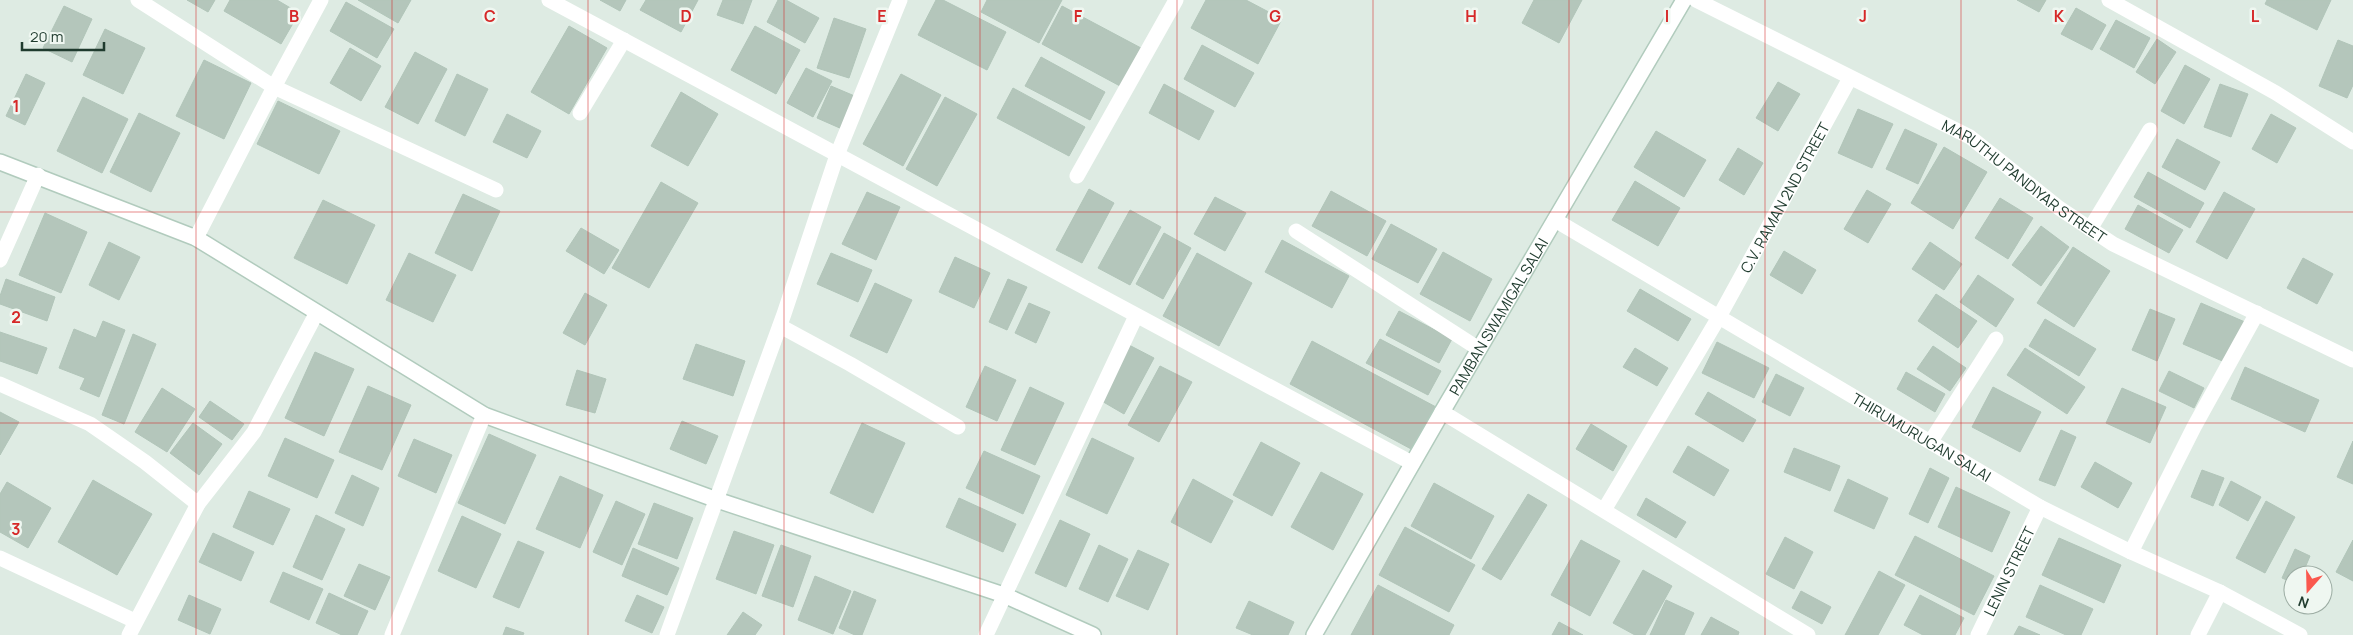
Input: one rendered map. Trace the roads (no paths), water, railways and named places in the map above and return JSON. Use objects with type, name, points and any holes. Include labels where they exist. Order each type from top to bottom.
[{"type":"street","points":[[138,0],[274,87],[496,190]]},
{"type":"street","points":[[196,238],[321,0]]},
{"type":"street","points":[[549,0],[1412,463]]},
{"type":"street","points":[[667,635],[780,326],[837,155],[900,0]]},
{"type":"street","points":[[1077,176],[1176,0]]},
{"type":"street","name":"PAMBAN SWAMIGAL SALAI","points":[[1316,634],[1412,463],[1684,0]]},
{"type":"street","name":"MARUTHU PANDIYAR STREET","points":[[1696,0],[1970,137],[2059,208],[2113,244],[2353,360]]},
{"type":"street","points":[[2109,0],[2276,93],[2353,142]]},
{"type":"street","points":[[580,113],[624,40]]},
{"type":"street","name":"C.V. RAMAN 2ND STREET","points":[[1604,510],[1719,317],[1850,78]]},
{"type":"street","points":[[2090,229],[2150,130]]},
{"type":"street","points":[[0,162],[38,175],[196,238],[316,314],[484,416],[717,500],[1004,595],[1093,635]]},
{"type":"street","points":[[0,260],[38,175]]},
{"type":"street","name":"THIRUMURUGAN SALAI","points":[[1555,220],[2040,507],[2220,592],[2300,635]]},
{"type":"street","points":[[1296,230],[1479,349]]},
{"type":"street","points":[[2132,552],[2194,427],[2257,313]]},
{"type":"street","points":[[0,558],[132,628],[198,504],[254,432],[316,314]]},
{"type":"street","points":[[986,635],[1136,316]]},
{"type":"street","points":[[780,326],[958,427]]},
{"type":"street","points":[[1931,441],[1996,338]]},
{"type":"street","points":[[0,384],[90,424],[145,462],[198,504]]},
{"type":"street","points":[[1442,412],[1807,635]]},
{"type":"street","points":[[392,635],[484,416]]},
{"type":"street","name":"LENIN STREET","points":[[1978,635],[2040,507]]},
{"type":"street","points":[[2198,635],[2220,592]]}]
